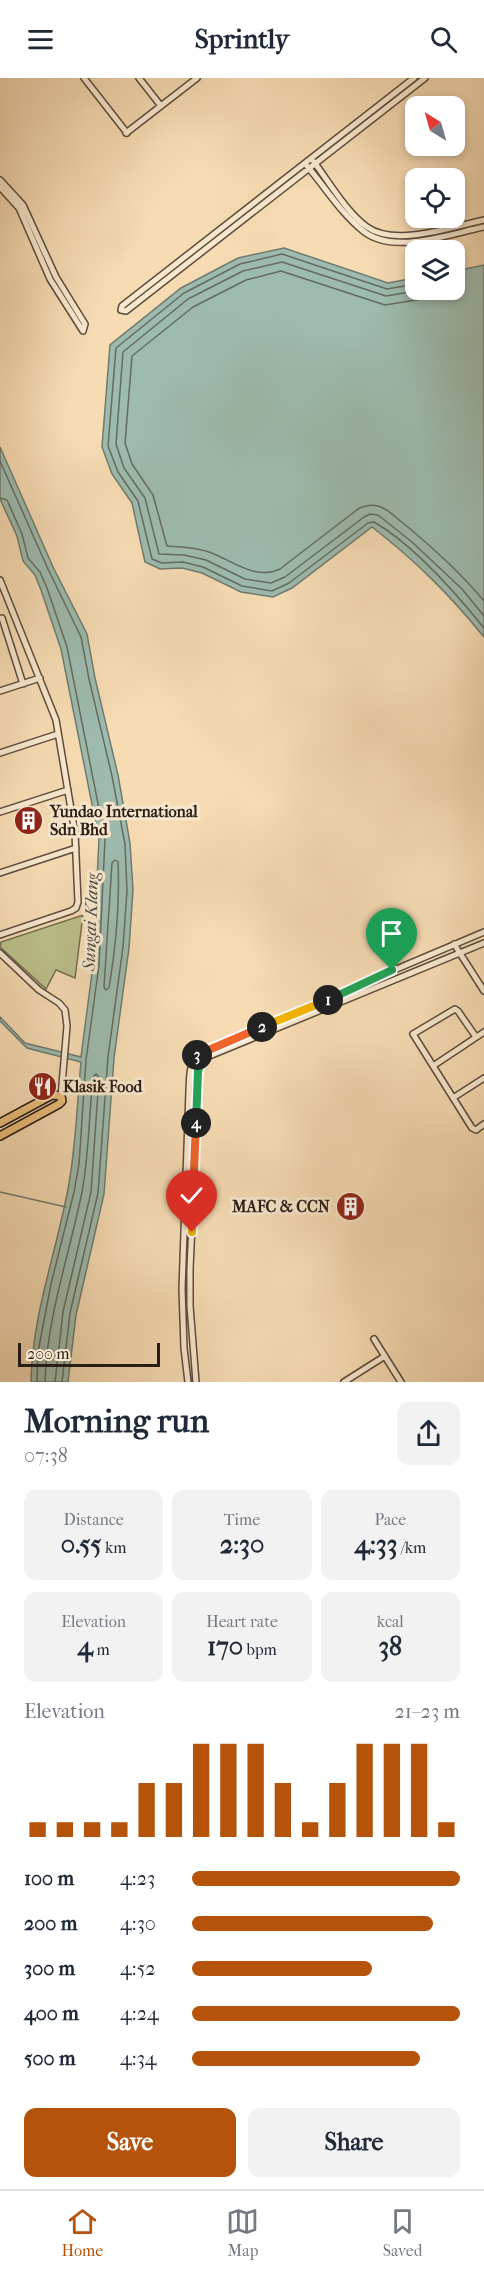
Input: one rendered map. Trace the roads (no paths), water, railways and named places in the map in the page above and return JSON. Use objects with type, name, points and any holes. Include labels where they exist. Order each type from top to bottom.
[{"type":"main road","points":[[0,1123],[52,1095],[62,1096],[62,1101],[58,1104],[0,1136]]},
{"type":"street","points":[[84,78],[127,134],[195,79]]},
{"type":"street","points":[[139,78],[161,106]]},
{"type":"street","points":[[307,166],[131,299],[122,306],[121,310],[126,311],[307,166],[414,78]]},
{"type":"street","points":[[313,161],[425,78]]},
{"type":"street","points":[[313,161],[367,228],[384,235],[411,235],[484,220]]},
{"type":"street","points":[[307,166],[351,220],[364,232],[382,241],[399,244],[484,227]]},
{"type":"street","points":[[0,180],[23,205],[56,277],[85,324],[83,331],[50,279],[19,208],[0,187]]},
{"type":"street","points":[[0,580],[51,704],[68,790],[76,848],[78,902],[72,911],[0,935]]},
{"type":"street","points":[[13,614],[1,619],[23,684]]},
{"type":"street","points":[[0,691],[40,678]]},
{"type":"street","points":[[0,753],[58,734]]},
{"type":"street","points":[[0,812],[68,790]]},
{"type":"street","points":[[0,873],[76,848]]},
{"type":"street","points":[[188,1382],[183,1322],[183,1245],[191,1064],[203,1051],[484,932]]},
{"type":"street","points":[[196,1382],[190,1306],[190,1269],[198,1071],[201,1063],[207,1057],[484,943]]},
{"type":"street","points":[[454,944],[484,991]]},
{"type":"street","points":[[0,952],[39,990],[63,1006],[66,1014],[62,1096]]},
{"type":"street","points":[[476,1037],[455,1009],[414,1033],[474,1130],[484,1124]]},
{"type":"street","points":[[433,1066],[484,1032]]},
{"type":"street","points":[[196,1057],[201,1063]]},
{"type":"street","points":[[453,1098],[484,1078]]},
{"type":"street","points":[[374,1339],[401,1382]]},
{"type":"street","points":[[345,1382],[385,1356]]},
{"type":"water","points":[[284,248],[388,283],[405,280],[405,300],[465,300],[465,269],[484,265],[484,637],[431,579],[372,527],[292,588],[273,597],[241,592],[202,573],[182,568],[160,569],[145,562],[132,503],[112,474],[102,447],[110,345],[181,288],[238,258]]},
{"type":"water","points":[[0,447],[53,567],[87,634],[118,775],[130,843],[133,890],[129,948],[114,1058],[104,1194],[76,1315],[68,1382],[31,1382],[32,1357],[40,1309],[71,1173],[81,1062],[27,1048],[0,1021],[0,1017],[25,1043],[81,1057],[93,965],[99,839],[61,649],[35,575],[23,561],[17,536],[0,499]]},
{"type":"waterway","points":[[0,1192],[66,1207]]},
{"type":"place","name":"Yundao International Sdn Bhd","points":[[29,820]]},
{"type":"place","name":"Klasik Food","points":[[42,1086]]},
{"type":"place","name":"MAFC & CCN","points":[[351,1206]]},
{"type":"water label","name":"Sungai Klang","points":[[91,922]]}]
